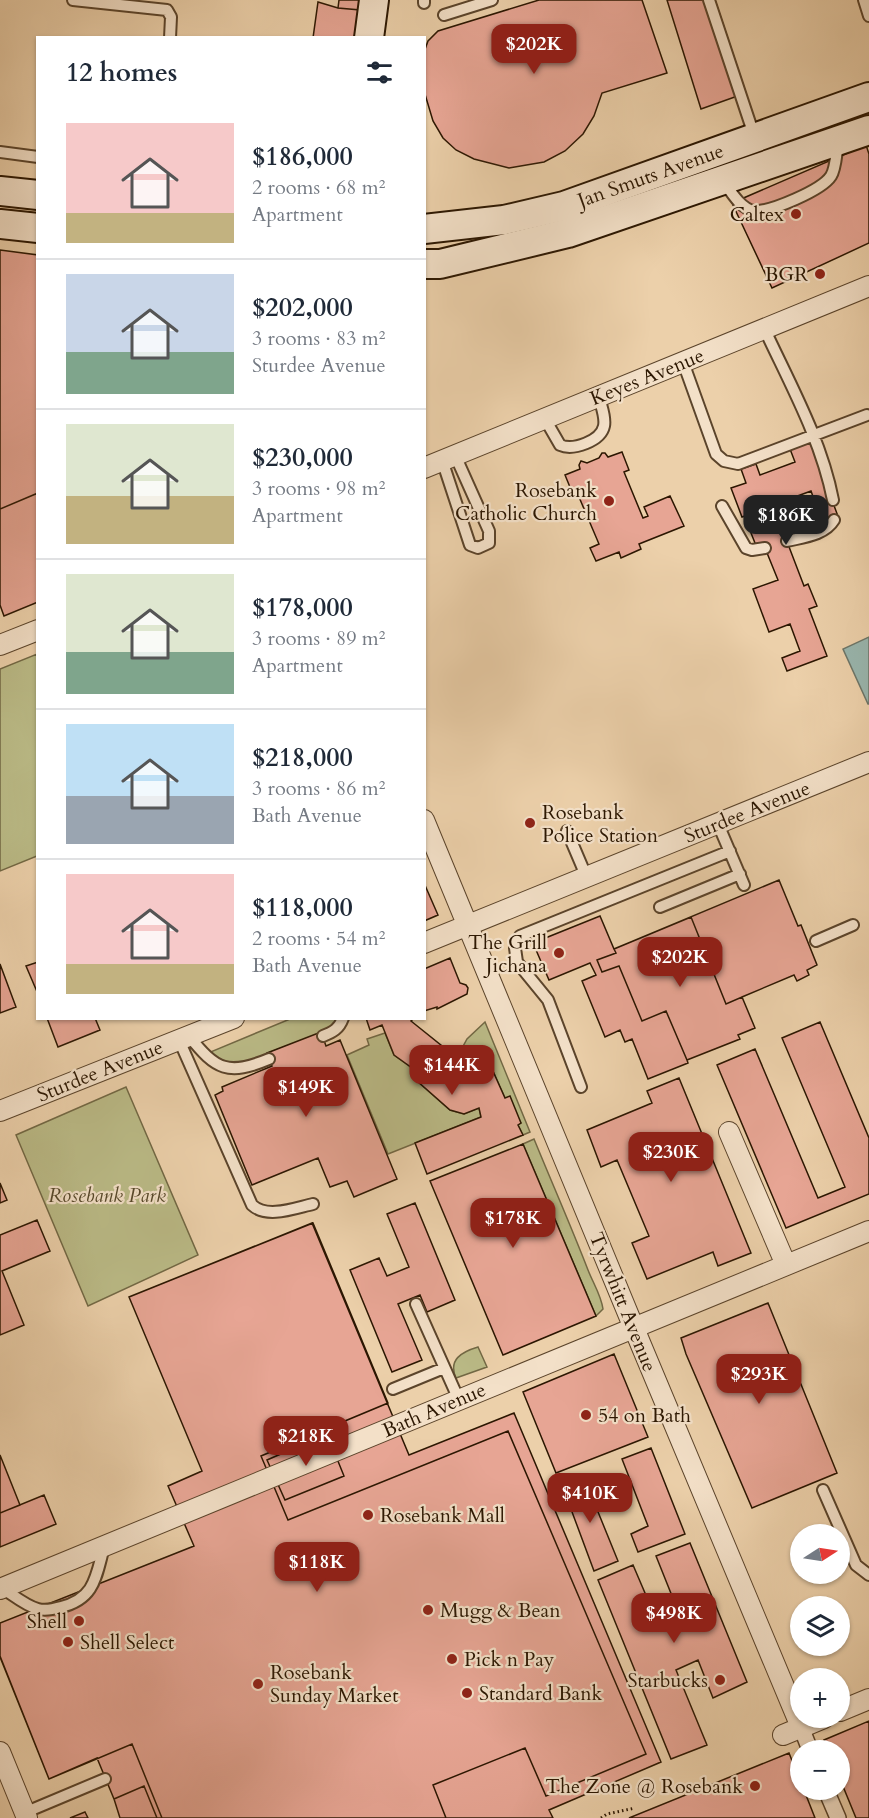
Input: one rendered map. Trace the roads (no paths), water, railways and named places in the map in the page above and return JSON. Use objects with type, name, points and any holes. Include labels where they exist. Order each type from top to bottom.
[{"type":"main road","points":[[369,36],[374,0]]},
{"type":"main road","name":"Jan Smuts Avenue","points":[[426,229],[504,220],[564,206],[869,97]]},
{"type":"main road","name":"Jan Smuts Avenue","points":[[426,264],[440,264],[568,233],[869,130]]},
{"type":"main road","points":[[0,191],[36,195]]},
{"type":"main road","points":[[0,224],[36,228]]},
{"type":"street","name":"Keyes Avenue","points":[[440,461],[869,286]]},
{"type":"street","points":[[0,645],[36,631]]},
{"type":"street","name":"Sturdee Avenue","points":[[426,942],[869,762]]},
{"type":"street","name":"Tyrwhitt Avenue","points":[[426,825],[633,1328],[790,1701]]},
{"type":"street","name":"Sturdee Avenue","points":[[0,1111],[229,1020]]},
{"type":"street","points":[[729,1132],[786,1265]]},
{"type":"street","name":"Bath Avenue","points":[[1,1589],[869,1231]]},
{"type":"street","points":[[850,1707],[869,1699]]},
{"type":"street","points":[[783,1735],[799,1728]]},
{"type":"street","points":[[0,1752],[25,1815]]},
{"type":"street","points":[[830,1800],[838,1818]]},
{"type":"lane","points":[[73,0],[167,10],[171,17],[170,36]]},
{"type":"lane","points":[[444,15],[492,0]]},
{"type":"lane","points":[[709,0],[756,138]]},
{"type":"lane","points":[[864,0],[869,16]]},
{"type":"lane","points":[[723,180],[743,206],[754,211],[771,207],[805,194],[825,182],[832,174],[838,140]]},
{"type":"lane","points":[[0,152],[36,157]]},
{"type":"lane","points":[[764,328],[814,436],[833,500]]},
{"type":"lane","points":[[683,362],[716,454],[724,461],[738,464],[867,415]]},
{"type":"lane","points":[[545,419],[560,445],[573,448],[599,434],[604,425],[599,397]]},
{"type":"lane","points":[[440,461],[489,531],[489,543],[478,548],[470,545],[440,461]]},
{"type":"lane","points":[[722,506],[746,548],[752,550],[765,548]]},
{"type":"lane","points":[[787,541],[818,533],[830,527],[834,520]]},
{"type":"lane","points":[[718,824],[744,885]]},
{"type":"lane","points":[[567,831],[587,878]]},
{"type":"lane","points":[[581,1087],[548,1000],[517,962],[514,948],[520,936],[730,851]]},
{"type":"lane","points":[[660,907],[740,874]]},
{"type":"lane","points":[[816,941],[853,925]]},
{"type":"lane","points":[[323,1036],[334,1031],[340,1026],[342,1020]]},
{"type":"lane","points":[[184,1038],[205,1057],[227,1068],[246,1067],[269,1059]]},
{"type":"lane","points":[[184,1038],[252,1205],[261,1211],[270,1212],[313,1204]]},
{"type":"lane","points":[[416,1304],[459,1400]]},
{"type":"lane","points":[[393,1389],[444,1368]]},
{"type":"lane","points":[[823,1490],[856,1565],[869,1575]]},
{"type":"lane","points":[[1,1589],[37,1609],[67,1606],[86,1595],[92,1586],[104,1547]]},
{"type":"lane","points":[[25,1815],[105,1779]]},
{"type":"water","points":[[869,637],[869,704],[868,704],[843,649]]},
{"type":"place","name":"Caltex","points":[[796,214]]},
{"type":"place","name":"BGR","points":[[820,274]]},
{"type":"place","name":"Rosebank Catholic Church","points":[[609,501]]},
{"type":"place","name":"Rosebank Police Station","points":[[530,823]]},
{"type":"place","name":"The Grill Jichana","points":[[559,953]]},
{"type":"place","name":"54 on Bath","points":[[586,1415]]},
{"type":"place","name":"Rosebank Mall","points":[[368,1515]]},
{"type":"place","name":"Mugg & Bean","points":[[428,1610]]},
{"type":"place","name":"Shell","points":[[79,1621]]},
{"type":"place","name":"Shell Select","points":[[68,1642]]},
{"type":"place","name":"Pick n Pay","points":[[452,1659]]},
{"type":"place","name":"Starbucks","points":[[720,1680]]},
{"type":"place","name":"Rosebank Sunday Market","points":[[258,1684]]},
{"type":"place","name":"Standard Bank","points":[[467,1693]]},
{"type":"place","name":"The Zone @ Rosebank","points":[[755,1786]]},
{"type":"park label","name":"Rosebank Park","points":[[107,1195]]}]
